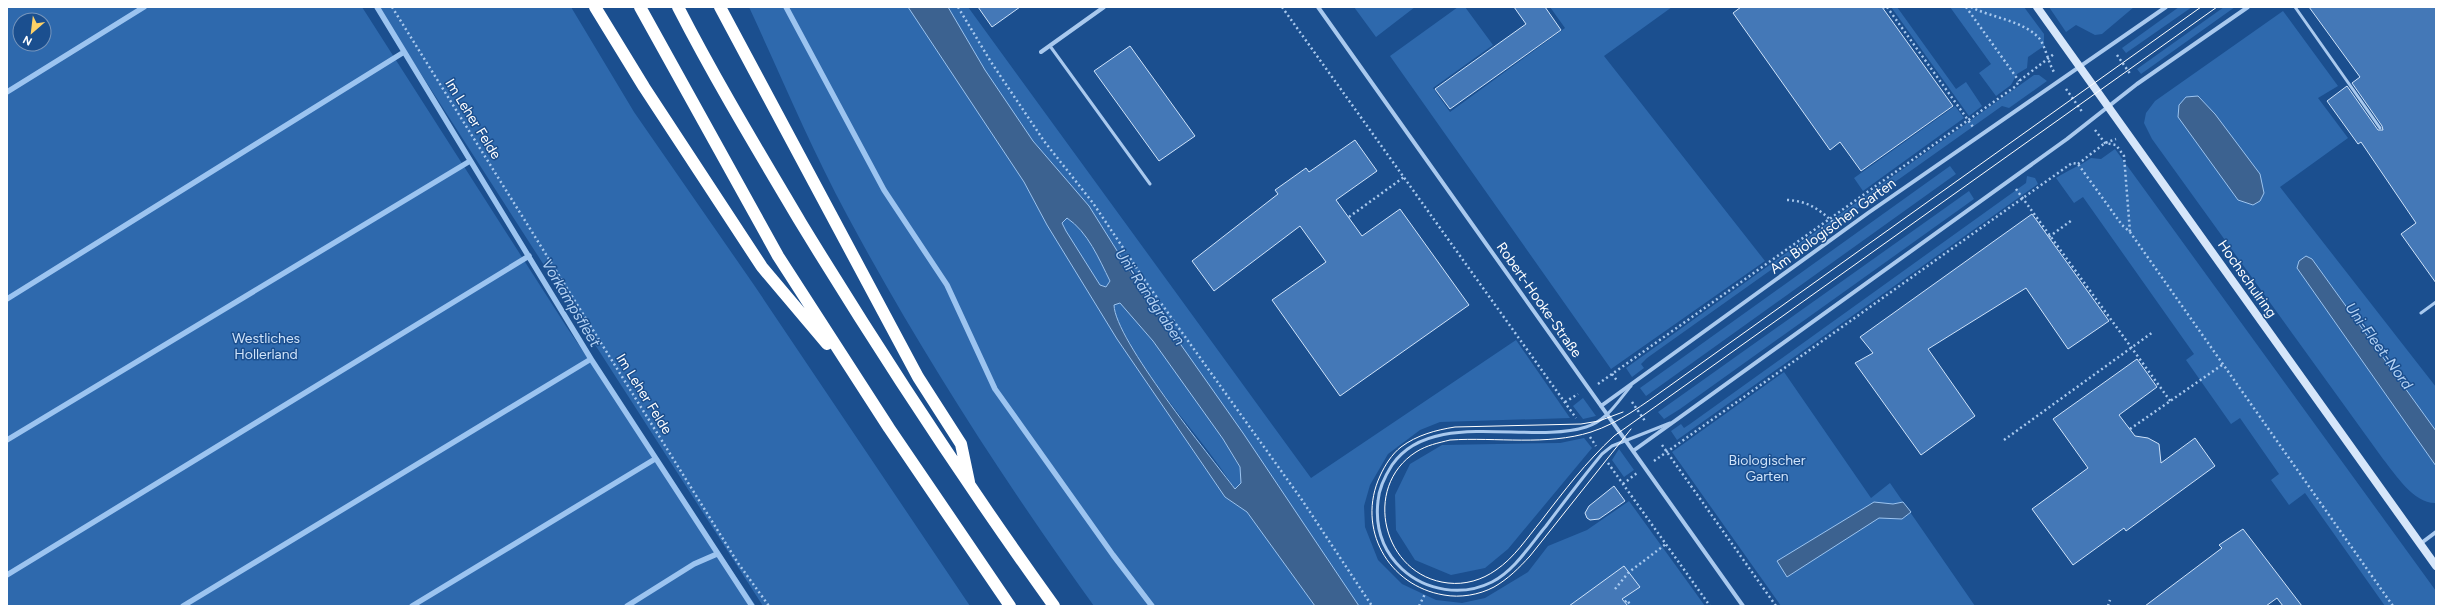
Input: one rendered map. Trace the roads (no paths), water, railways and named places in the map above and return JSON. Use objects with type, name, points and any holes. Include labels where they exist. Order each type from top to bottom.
[{"type":"highway","points":[[595,7],[644,87],[762,267],[860,383]]},
{"type":"highway","points":[[640,7],[778,256],[860,383],[1010,606]]},
{"type":"highway","points":[[678,7],[767,166],[841,288],[970,489],[1054,606]]},
{"type":"highway","points":[[720,7],[906,357],[961,444],[970,489]]},
{"type":"street","points":[[1041,52],[1104,7]]},
{"type":"street","name":"Robert-Hooke-Straße","points":[[1318,7],[1743,606]]},
{"type":"street","name":"Hochschulring","points":[[2036,7],[2436,566]]},
{"type":"street","name":"Am Biologischen Garten","points":[[1601,406],[1624,391],[1842,232],[2166,7]]},
{"type":"street","points":[[1633,451],[2010,180],[2089,122],[2107,106],[2248,7]]},
{"type":"street","points":[[2420,544],[2436,532]]},
{"type":"lane","points":[[2295,7],[2380,128]]},
{"type":"lane","points":[[1050,46],[1150,184]]},
{"type":"lane","points":[[2421,313],[2436,302]]},
{"type":"lane","points":[[1624,391],[1607,414],[1584,428],[1544,432],[1457,432],[1436,436],[1416,445],[1394,462],[1387,474],[1378,498],[1377,514],[1379,530],[1389,554],[1410,576],[1439,589],[1467,590],[1493,581],[1508,570],[1525,553],[1602,454],[1612,446],[1672,422]]},
{"type":"waterway","points":[[7,92],[144,7]]},
{"type":"waterway","name":"Vorkampsfleet","points":[[377,7],[591,359],[752,606]]},
{"type":"waterway","points":[[786,7],[884,190],[947,285],[995,389],[1113,555],[1152,606]]},
{"type":"waterway","points":[[7,299],[404,52]]},
{"type":"waterway","points":[[7,440],[470,161]]},
{"type":"waterway","points":[[7,575],[529,256]]},
{"type":"waterway","points":[[183,606],[591,359]]},
{"type":"waterway","points":[[412,606],[655,459]]},
{"type":"waterway","points":[[627,606],[694,564],[717,554]]},
{"type":"tram line","points":[[2201,7],[1659,393],[1611,424],[1591,432],[1557,439],[1450,440],[1428,446],[1416,452],[1399,467],[1389,486],[1385,507],[1387,528],[1395,548],[1408,564],[1426,577],[1448,583],[1473,581],[1485,577],[1496,570],[1514,554],[1576,477],[1614,436],[2217,7]]},
{"type":"tram line","points":[[1623,412],[1599,421],[1581,424],[1455,427],[1427,434],[1407,443],[1401,447],[1386,464],[1380,476],[1374,496],[1372,515],[1375,534],[1382,552],[1393,567],[1407,580],[1424,589],[1444,595],[1456,596],[1476,594],[1488,590],[1513,573],[1530,556],[1631,429]]},
{"type":"water label","name":"Uni-Randgraben","points":[[1150,297]]},
{"type":"water label","name":"Uni-Fleet-Nord","points":[[2379,346]]},
{"type":"park label","name":"Westliches Hollerland","points":[[266,346]]},
{"type":"park label","name":"Biologischer Garten","points":[[1767,468]]}]
